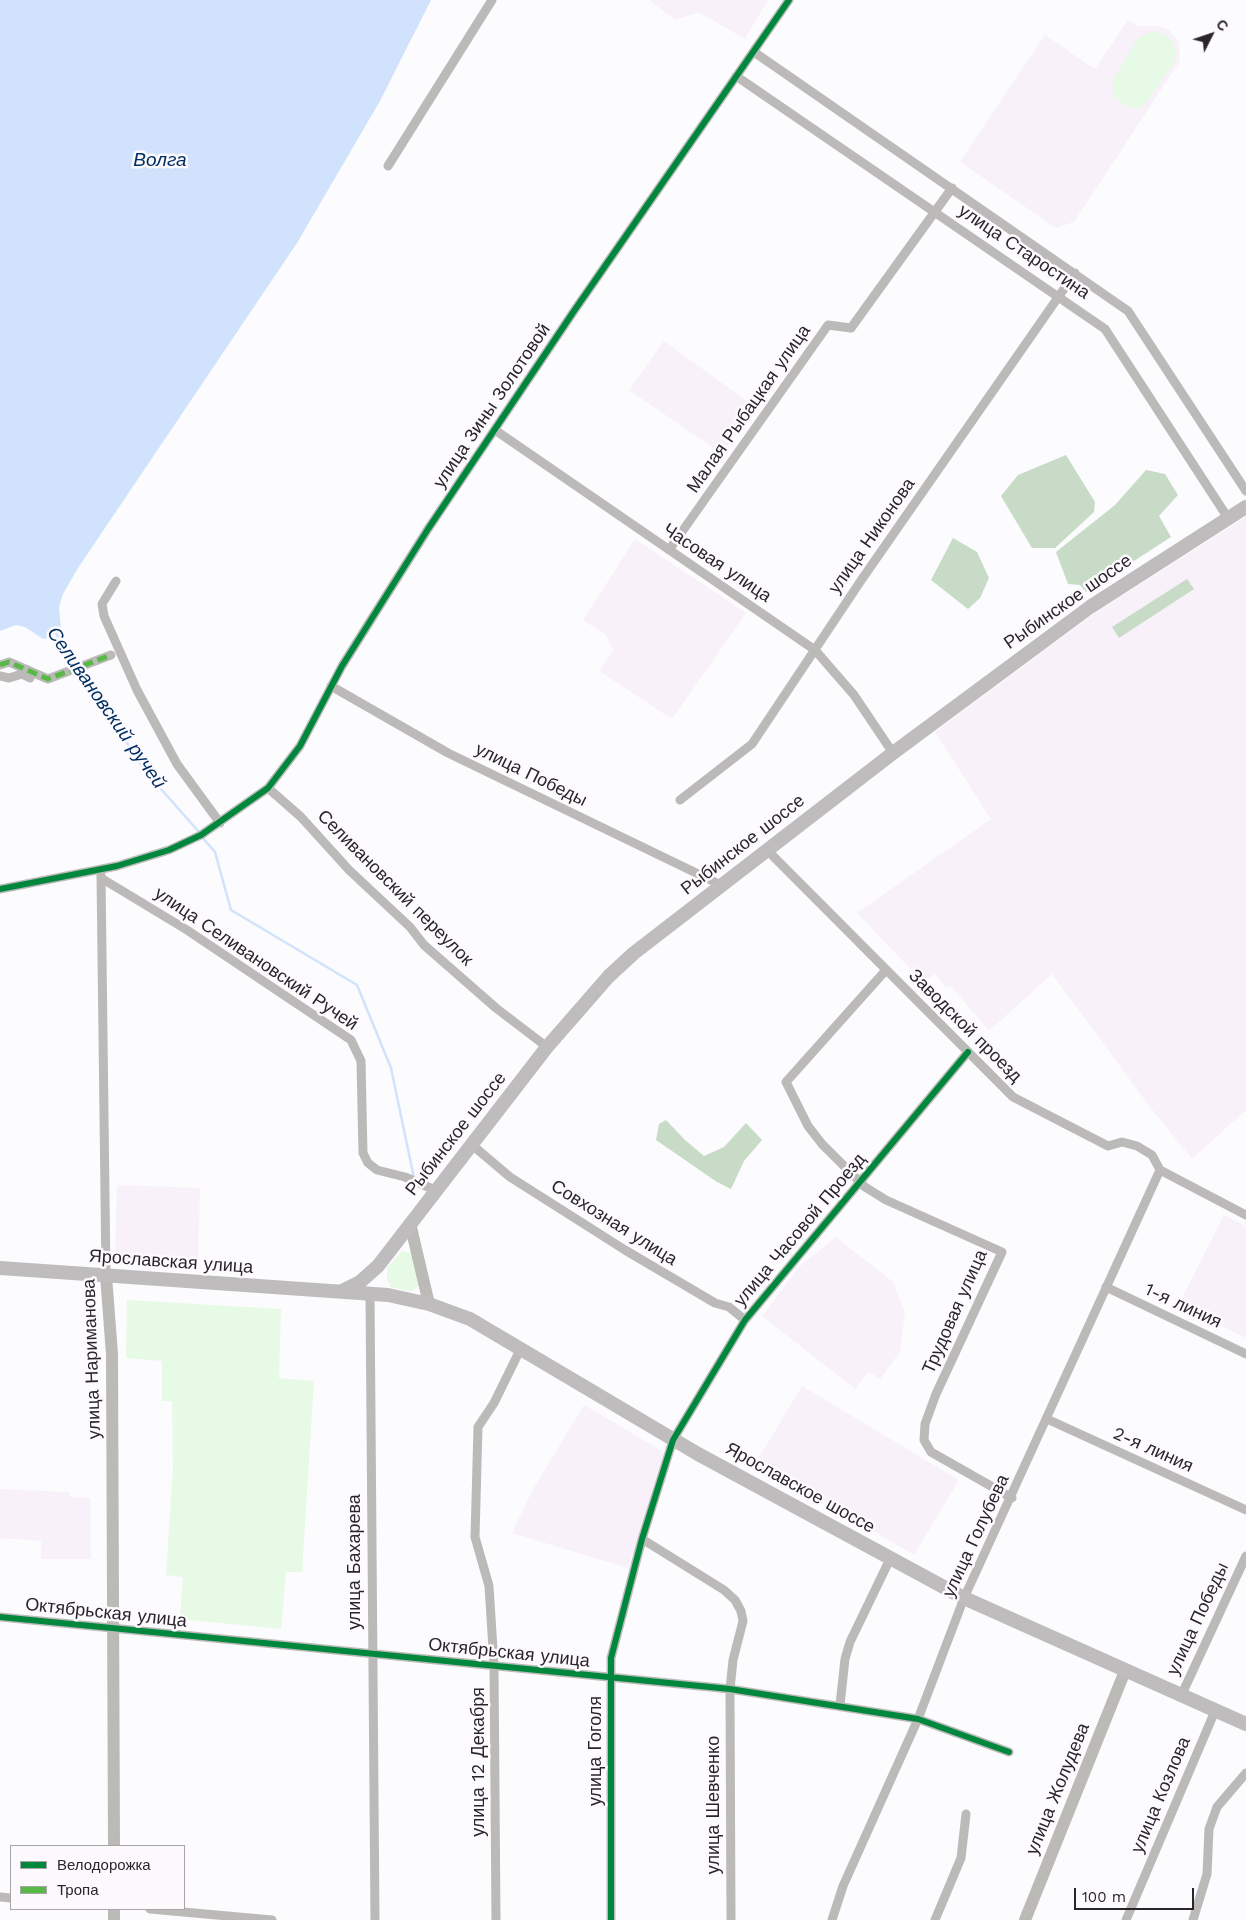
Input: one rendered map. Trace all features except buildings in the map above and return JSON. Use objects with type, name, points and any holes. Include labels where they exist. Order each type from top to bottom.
[{"type":"main road","name":"Рыбинское шоссе","points":[[339,1293],[370,1274],[548,1047],[609,976],[634,953],[893,752],[1090,607],[1246,507]]},
{"type":"main road","points":[[410,1223],[428,1304]]},
{"type":"main road","name":"Ярославская улица","points":[[0,1268],[339,1293]]},
{"type":"main road","name":"улица Нариманова","points":[[106,1276],[112,1354],[114,1845]]},
{"type":"main road","name":"Ярославское шоссе","points":[[339,1293],[401,1297],[428,1304],[470,1319],[673,1440],[964,1598],[1246,1724]]},
{"type":"main road","name":"улица Жолудева","points":[[1025,1920],[1124,1671]]},
{"type":"street","points":[[388,166],[492,0]]},
{"type":"street","name":"улица Зины Золотовой","points":[[0,889],[101,874],[169,850],[202,835],[268,788],[300,746],[331,686],[382,600],[494,430],[788,0]]},
{"type":"street","name":"улица Старостина","points":[[754,52],[1121,304],[1135,318],[1246,491]]},
{"type":"street","name":"улица Старостина","points":[[736,76],[1100,324],[1110,334],[1228,518]]},
{"type":"street","name":"Малая Рыбацкая улица","points":[[670,550],[828,325],[851,328],[952,188]]},
{"type":"street","name":"улица Никонова","points":[[680,800],[752,744],[856,587],[1075,273]]},
{"type":"street","name":"Часовая улица","points":[[494,430],[815,650],[854,695],[893,752]]},
{"type":"street","points":[[116,581],[102,604],[104,616],[136,690],[177,764],[220,823]]},
{"type":"street","points":[[0,665],[9,662],[48,679],[112,655]]},
{"type":"street","points":[[0,676],[9,678],[22,674],[32,680]]},
{"type":"street","name":"улица Победы","points":[[331,686],[448,753],[721,886]]},
{"type":"street","name":"Селивановский переулок","points":[[268,788],[301,817],[349,870],[410,927],[424,945],[496,1008],[548,1047]]},
{"type":"street","name":"Заводской проезд","points":[[767,850],[1001,1087],[1020,1102],[1108,1146],[1122,1142],[1137,1146],[1152,1155],[1160,1170],[1246,1215]]},
{"type":"street","name":"улица Селивановский Ручей","points":[[101,874],[351,1040],[361,1061],[363,1153],[368,1164],[377,1170],[405,1177],[435,1190]]},
{"type":"street","name":"улица Нариманова","points":[[101,874],[106,1276]]},
{"type":"street","name":"Трудовая улица","points":[[886,970],[786,1082],[808,1126],[859,1182],[886,1200],[1002,1252],[936,1394],[925,1424],[924,1440],[931,1452],[1012,1498]]},
{"type":"street","name":"улица Часовой Проезд","points":[[673,1440],[745,1320],[968,1052]]},
{"type":"street","name":"Совхозная улица","points":[[471,1144],[510,1177],[641,1260],[715,1303],[729,1307],[745,1320]]},
{"type":"street","name":"улица Голубева","points":[[832,1920],[842,1886],[918,1719],[964,1598],[1012,1498],[1160,1170]]},
{"type":"street","name":"1-я линия","points":[[1106,1287],[1246,1354]]},
{"type":"street","name":"улица Бахарева","points":[[370,1294],[375,1920]]},
{"type":"street","name":"улица 12 Декабря","points":[[496,1920],[494,1665],[489,1586],[475,1537],[478,1427],[494,1403],[521,1348]]},
{"type":"street","name":"2-я линия","points":[[1047,1419],[1246,1510]]},
{"type":"street","name":"улица Гоголя","points":[[611,1920],[611,1658],[642,1539],[673,1440]]},
{"type":"street","name":"улица Шевченко","points":[[642,1539],[724,1590],[738,1605],[743,1621],[732,1660],[730,1689],[731,1920]]},
{"type":"street","name":"улица Победы","points":[[1181,1696],[1246,1556]]},
{"type":"street","points":[[840,1705],[850,1642],[890,1559]]},
{"type":"street","name":"Октябрьская улица","points":[[0,1617],[730,1689],[840,1705],[918,1719],[1009,1752]]},
{"type":"street","name":"улица Козлова","points":[[1126,1920],[1215,1711]]},
{"type":"street","points":[[1193,1920],[1206,1874],[1207,1844],[1212,1822],[1224,1797],[1246,1773]]},
{"type":"street","points":[[935,1920],[961,1858],[966,1814]]},
{"type":"street","points":[[161,1910],[272,1920]]},
{"type":"shaded area","points":[[649,0],[768,0],[745,39],[699,12],[675,20]]},
{"type":"shaded area","points":[[1128,20],[1137,26],[1158,26],[1169,30],[1179,42],[1180,61],[1074,222],[1056,228],[960,162],[1045,35],[1095,69]]},
{"type":"shaded area","points":[[664,341],[755,407],[722,454],[629,390]]},
{"type":"shaded area","points":[[1246,517],[1246,1110],[1192,1159],[1150,1107],[1052,974],[989,1031],[950,985],[946,988],[935,974],[923,982],[857,913],[991,819],[935,732],[1095,613]]},
{"type":"shaded area","points":[[635,539],[746,613],[672,719],[599,671],[613,651],[606,635],[583,620]]},
{"type":"shaded area","points":[[117,1185],[200,1188],[198,1265],[115,1263]]},
{"type":"shaded area","points":[[1224,1215],[1246,1226],[1246,1338],[1179,1304]]},
{"type":"shaded area","points":[[836,1237],[893,1282],[905,1312],[900,1352],[880,1379],[869,1372],[855,1389],[762,1316],[800,1266]]},
{"type":"shaded area","points":[[802,1386],[959,1480],[914,1555],[757,1461]]},
{"type":"shaded area","points":[[584,1405],[664,1452],[628,1568],[512,1533],[531,1493]]},
{"type":"shaded area","points":[[0,1489],[69,1492],[70,1497],[90,1498],[91,1559],[41,1559],[41,1541],[0,1538]]},
{"type":"green space","points":[[1157,31],[1171,39],[1176,50],[1175,61],[1146,103],[1138,109],[1126,107],[1113,94],[1113,80],[1137,40],[1142,35]]},
{"type":"green space","points":[[1066,455],[1095,502],[1094,512],[1055,548],[1032,548],[1001,496],[1018,475]]},
{"type":"green space","points":[[1146,470],[1165,474],[1178,495],[1159,516],[1171,537],[1086,592],[1080,585],[1068,584],[1056,552],[1115,505]]},
{"type":"green space","points":[[953,538],[977,552],[989,578],[980,598],[968,609],[931,580]]},
{"type":"green space","points":[[1187,579],[1194,589],[1119,638],[1112,627]]},
{"type":"green space","points":[[666,1120],[704,1156],[724,1147],[746,1123],[762,1140],[744,1161],[731,1189],[717,1182],[656,1140],[659,1124]]},
{"type":"green space","points":[[402,1251],[411,1253],[420,1284],[411,1292],[391,1287],[387,1279],[387,1268]]},
{"type":"green space","points":[[127,1300],[281,1309],[279,1378],[314,1381],[302,1572],[286,1572],[281,1629],[180,1619],[183,1577],[166,1575],[173,1468],[172,1401],[162,1401],[162,1361],[126,1358]]},
{"type":"water","name":"Волга","points":[[0,0],[431,0],[380,101],[297,243],[78,568],[63,594],[59,607],[61,628],[49,638],[43,639],[25,627],[16,625],[0,631]]},
{"type":"waterway","name":"Селивановский ручей","points":[[54,630],[76,666]]},
{"type":"waterway","name":"Селивановский ручей","points":[[79,670],[146,772],[199,832]]},
{"type":"waterway","name":"Селивановский ручей","points":[[202,837],[215,852],[231,910],[357,985],[391,1068],[414,1178]]},
{"type":"marked path","points":[[0,665],[9,662],[48,679],[111,655]]},
{"type":"cycle path","points":[[0,889],[117,866],[169,850],[201,835],[268,788],[300,746],[342,666],[428,529],[574,311],[789,0]]},
{"type":"cycle path","points":[[611,1920],[611,1658],[642,1539],[673,1440],[745,1320],[968,1052]]},
{"type":"cycle path","points":[[0,1617],[730,1689],[918,1719],[1009,1752]]}]
